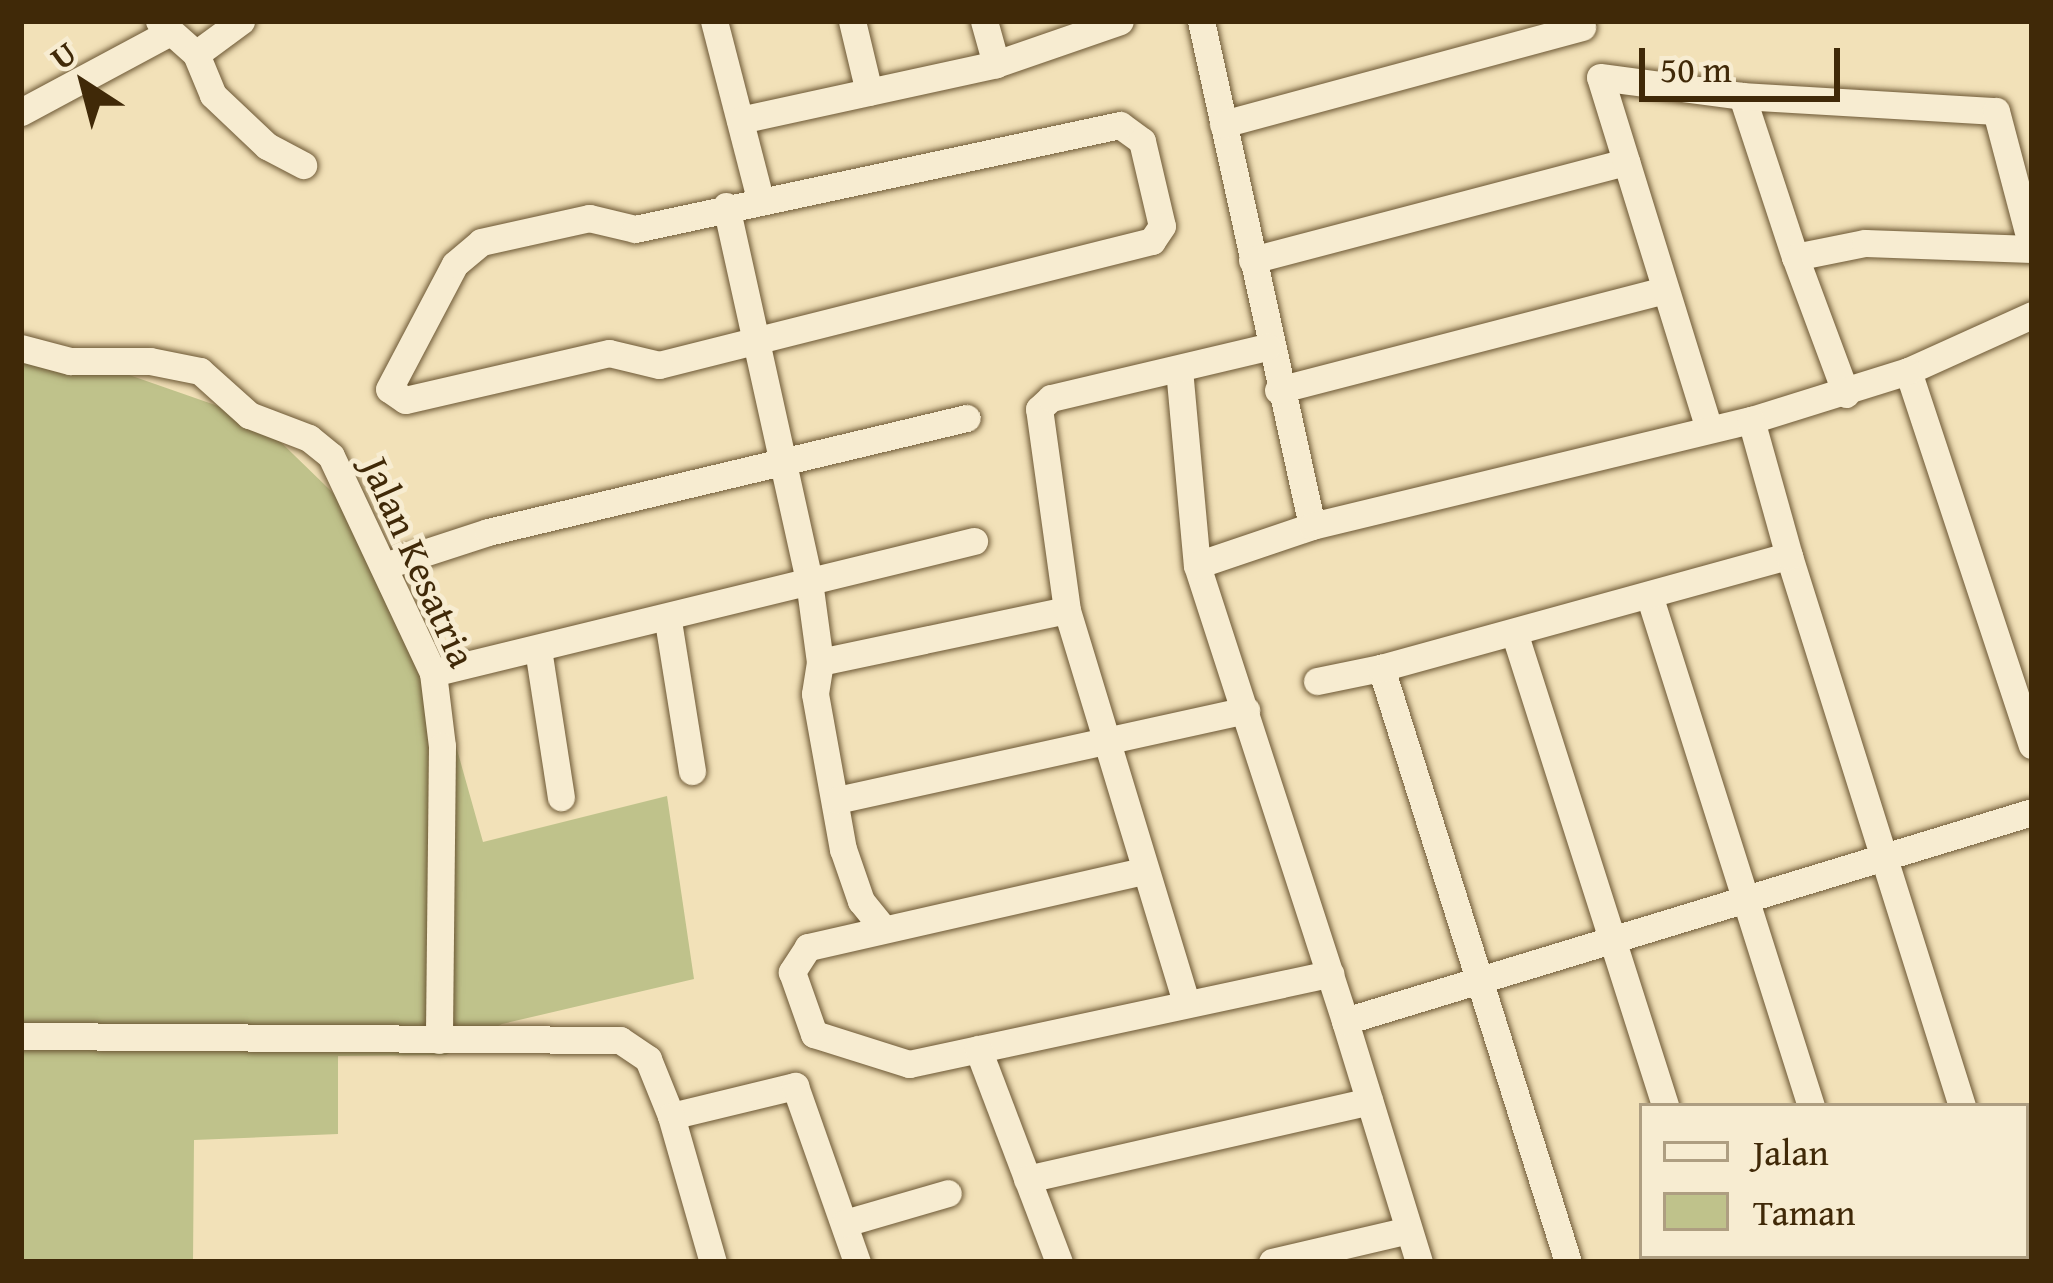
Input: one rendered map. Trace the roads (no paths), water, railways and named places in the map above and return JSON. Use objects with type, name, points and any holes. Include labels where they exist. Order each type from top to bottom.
[{"type":"street","points":[[196,54],[241,21]]},
{"type":"street","points":[[714,21],[760,199]]},
{"type":"street","points":[[853,21],[869,92]]},
{"type":"street","points":[[984,21],[996,64]]},
{"type":"street","points":[[740,120],[996,64],[1120,21]]},
{"type":"street","points":[[1201,21],[1267,347],[1312,526]]},
{"type":"street","points":[[1223,124],[1582,24],[1709,429]]},
{"type":"street","points":[[21,112],[165,27],[196,54],[213,95],[267,146],[303,165]]},
{"type":"street","points":[[1600,77],[1742,96],[1996,111],[2032,248],[1865,243],[1795,257]]},
{"type":"street","points":[[1742,96],[1846,394]]},
{"type":"street","points":[[1120,125],[1142,142],[1162,226],[1139,245],[659,364],[609,353],[404,400],[388,389],[455,264],[472,247],[590,218],[635,229],[760,199],[1120,125]]},
{"type":"street","points":[[1252,260],[1626,162]]},
{"type":"street","points":[[726,206],[809,581],[820,662],[815,694],[850,880],[884,929]]},
{"type":"street","points":[[1278,390],[1665,290]]},
{"type":"street","points":[[1198,565],[1312,526],[1846,394],[2032,315]]},
{"type":"street","points":[[1186,1002],[1067,610],[1039,409],[1051,398],[1267,347]]},
{"type":"street","name":"Jalan Kesatria","points":[[21,348],[70,361],[175,364],[218,381],[249,415],[309,438],[331,456],[387,565],[433,673],[442,746],[439,1040]]},
{"type":"street","points":[[1179,369],[1198,565],[1419,1262]]},
{"type":"street","points":[[1908,371],[2032,745]]},
{"type":"street","points":[[387,565],[782,460],[967,418]]},
{"type":"street","points":[[1751,420],[1961,1103]]},
{"type":"street","points":[[433,673],[668,621],[974,541]]},
{"type":"street","points":[[1317,681],[1515,635],[1790,556]]},
{"type":"street","points":[[1650,598],[1810,1103]]},
{"type":"street","points":[[820,662],[1067,610]]},
{"type":"street","points":[[668,621],[692,771]]},
{"type":"street","points":[[1515,635],[1664,1103]]},
{"type":"street","points":[[538,649],[561,797]]},
{"type":"street","points":[[1381,668],[1568,1262]]},
{"type":"street","points":[[837,800],[1108,745],[1246,710]]},
{"type":"street","points":[[1345,1021],[1482,985],[2032,812]]},
{"type":"street","points":[[1143,871],[808,947],[793,961],[814,1034],[895,1063],[1330,974]]},
{"type":"street","points":[[21,1036],[633,1043],[671,1116],[713,1262]]},
{"type":"street","points":[[978,1049],[1059,1262]]},
{"type":"street","points":[[671,1116],[795,1086],[857,1262]]},
{"type":"street","points":[[1027,1179],[1370,1100]]},
{"type":"street","points":[[845,1223],[948,1193]]},
{"type":"street","points":[[1272,1262],[1408,1230]]}]
